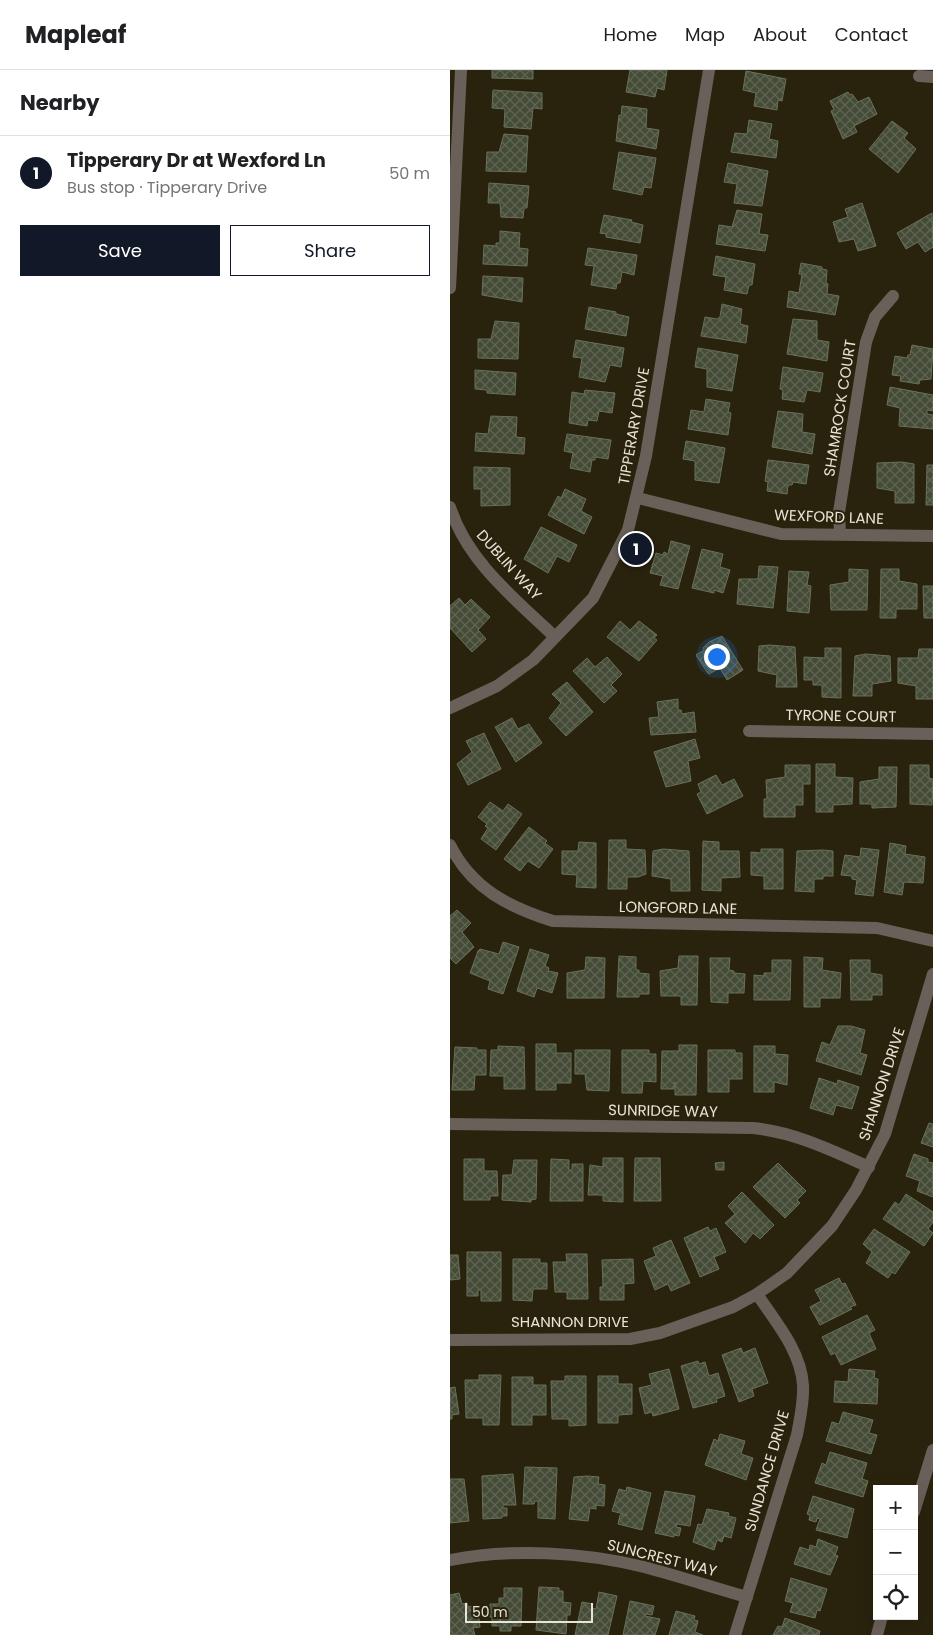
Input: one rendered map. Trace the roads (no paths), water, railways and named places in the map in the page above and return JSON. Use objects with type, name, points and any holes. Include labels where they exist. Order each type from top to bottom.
[{"type":"street","points":[[450,288],[461,70]]},
{"type":"street","name":"TIPPERARY DRIVE","points":[[450,708],[497,686],[533,660],[593,598],[628,530],[638,498],[708,70]]},
{"type":"street","points":[[919,76],[933,77]]},
{"type":"street","name":"SHAMROCK COURT","points":[[840,534],[839,512],[866,342],[874,318],[893,296]]},
{"type":"street","name":"WEXFORD LANE","points":[[638,498],[781,534],[933,536]]},
{"type":"street","name":"DUBLIN WAY","points":[[450,507],[455,525],[471,551],[506,591],[555,637]]},
{"type":"street","name":"TYRONE COURT","points":[[749,731],[933,734]]},
{"type":"street","name":"LONGFORD LANE","points":[[450,845],[455,855],[482,888],[520,910],[553,921],[878,928],[933,941]]},
{"type":"street","name":"SHANNON DRIVE","points":[[450,1340],[630,1339],[660,1333],[698,1320],[757,1294],[787,1272],[832,1226],[869,1167],[885,1134],[933,974]]},
{"type":"street","name":"SUNRIDGE WAY","points":[[450,1124],[753,1128],[779,1131],[822,1146],[869,1167]]},
{"type":"street","name":"SUNDANCE DRIVE","points":[[735,1635],[797,1435],[803,1401],[803,1383],[797,1362],[785,1336],[757,1294]]},
{"type":"street","points":[[918,1499],[933,1450]]},
{"type":"street","name":"SUNCREST WAY","points":[[450,1560],[474,1555],[524,1553],[582,1556],[642,1567],[747,1597]]},
{"type":"street","points":[[877,1635],[881,1620]]},
{"type":"place","name":"Tipperary Dr at Wexford Ln","points":[[636,549]]}]
